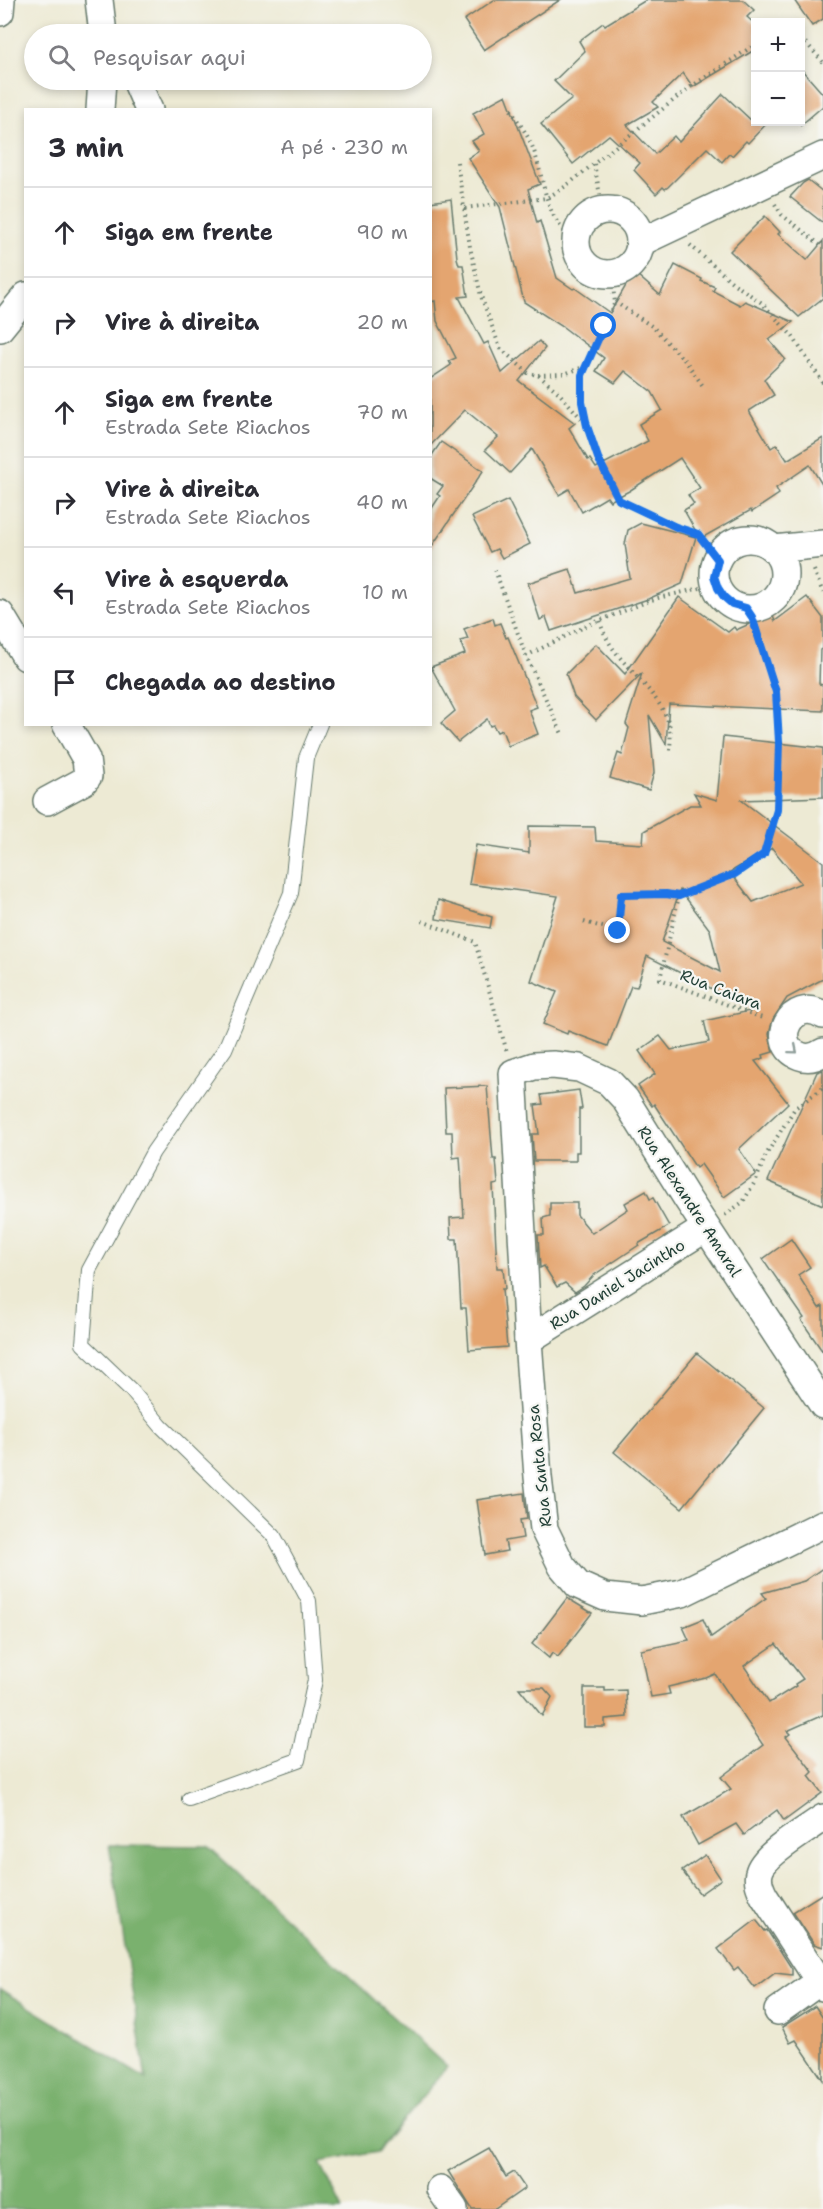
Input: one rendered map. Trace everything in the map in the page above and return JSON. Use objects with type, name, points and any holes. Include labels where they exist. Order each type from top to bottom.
[{"type":"street","points":[[0,12],[2,0]]},
{"type":"street","points":[[99,0],[102,24]]},
{"type":"street","points":[[100,108],[101,90]]},
{"type":"street","points":[[140,90],[148,108]]},
{"type":"street","points":[[641,242],[823,156]]},
{"type":"street","points":[[603,210],[614,210],[624,214],[638,229],[641,242],[637,258],[630,267],[621,272],[600,273],[590,269],[582,261],[577,251],[576,241],[584,221],[603,210]]},
{"type":"street","points":[[0,328],[24,298]]},
{"type":"street","points":[[752,539],[764,542],[774,549],[781,558],[784,580],[773,599],[764,605],[746,608],[732,604],[724,597],[717,572],[729,545],[740,540],[752,539]]},
{"type":"street","points":[[774,549],[823,544]]},
{"type":"street","points":[[0,615],[24,654]]},
{"type":"street","points":[[47,801],[84,781],[88,776],[86,759],[67,726]]},
{"type":"street","points":[[823,1015],[810,1010],[802,1010],[795,1013],[785,1026],[786,1042],[796,1054],[812,1057],[823,1052]]},
{"type":"street","name":"Rua Alexandre Amaral","points":[[513,1072],[534,1066],[553,1065],[579,1068],[609,1082],[625,1099],[706,1228],[823,1405]]},
{"type":"street","name":"Rua Santa Rosa","points":[[513,1072],[538,1477],[544,1529],[562,1566],[578,1585],[605,1597],[642,1601],[682,1593],[823,1524]]},
{"type":"street","name":"Rua Daniel Jacintho","points":[[528,1340],[706,1228]]},
{"type":"street","points":[[778,2011],[822,1982],[759,1887],[759,1874],[767,1858],[823,1818]]},
{"type":"lane","points":[[189,1799],[298,1760],[315,1680],[309,1601],[274,1536],[161,1426],[131,1390],[83,1344],[90,1270],[153,1152],[225,1049],[291,893],[306,758],[319,726]]},
{"type":"path","points":[[805,43],[823,62]]},
{"type":"path","points":[[465,208],[547,198],[566,186],[689,88],[751,47]]},
{"type":"path","points":[[511,110],[534,149],[547,198],[557,224],[563,232],[576,241]]},
{"type":"path","points":[[457,162],[470,247],[481,296],[500,348],[528,373],[538,375],[564,374],[587,365]]},
{"type":"path","points":[[594,164],[603,210]]},
{"type":"path","points":[[760,184],[782,215],[823,248]]},
{"type":"path","points":[[672,228],[733,283],[762,303],[793,337],[823,383]]},
{"type":"path","points":[[526,656],[600,621],[717,572],[698,534],[676,527],[619,500],[598,458],[582,402],[582,375],[615,302],[611,274]]},
{"type":"path","points":[[615,302],[653,327],[687,363],[703,386]]},
{"type":"path","points":[[538,375],[558,392],[587,426]]},
{"type":"path","points":[[495,570],[526,656],[563,736]]},
{"type":"path","points":[[584,922],[618,931],[621,895],[679,896],[735,874],[764,854],[777,810],[779,742],[776,692],[752,617],[746,608]]},
{"type":"path","points":[[600,621],[603,636],[651,691],[668,722],[670,754]]},
{"type":"path","name":"Rua Caiara","points":[[679,896],[660,979],[785,1026]]},
{"type":"path","points":[[422,921],[475,942],[513,1072]]},
{"type":"path","points":[[706,1228],[743,1202],[756,1180],[766,1155],[795,1108],[823,1089]]},
{"type":"green space","points":[[109,1845],[208,1846],[447,2067],[377,2152],[320,2163],[343,2209],[0,2209],[0,1989],[146,2079]]},
{"type":"building","points":[[494,0],[560,0],[484,50],[464,20]]},
{"type":"building","points":[[646,0],[743,0],[754,10],[747,17],[751,21],[751,52],[693,87],[683,73],[653,102],[658,107],[627,125],[655,154],[674,136],[679,142],[723,94],[751,120],[751,126],[764,126],[748,143],[746,141],[732,156],[729,154],[722,162],[707,148],[668,187],[665,189],[663,187],[656,194],[634,170],[640,163],[609,135],[573,164],[541,124],[572,99],[554,81],[585,51],[579,41],[603,23],[605,25]]},
{"type":"building","points":[[794,0],[823,0],[823,19],[812,26]]},
{"type":"building","points":[[805,74],[823,94],[823,106],[805,122]]},
{"type":"building","points":[[506,95],[540,184],[528,189],[537,223],[540,221],[557,278],[573,289],[575,288],[610,313],[628,282],[637,275],[660,295],[675,265],[715,287],[713,291],[740,305],[745,301],[793,322],[769,340],[785,359],[764,379],[774,395],[749,411],[771,448],[777,444],[787,460],[823,438],[823,486],[810,465],[776,488],[779,494],[752,512],[751,510],[700,539],[684,510],[694,504],[688,495],[700,488],[680,458],[629,491],[610,501],[607,497],[582,512],[569,489],[559,495],[532,449],[510,473],[485,450],[498,437],[465,410],[432,444],[432,378],[451,365],[449,361],[456,358],[437,321],[435,301],[432,302],[432,202],[451,199],[457,258],[459,265],[463,265],[468,296],[459,297],[484,344],[488,342],[502,373],[539,341],[545,348],[519,381],[575,423],[569,428],[588,460],[590,459],[596,468],[648,441],[639,424],[662,410],[652,392],[625,371],[615,383],[596,371],[604,358],[563,327],[524,302],[500,207],[468,158],[479,151],[472,141],[484,134],[473,113]]},
{"type":"building","points":[[808,180],[823,192],[823,223],[790,197]]},
{"type":"building","points":[[765,216],[780,232],[778,234],[807,260],[823,241],[823,298],[799,317],[730,251]]},
{"type":"building","points":[[441,442],[483,471],[432,546],[432,508],[443,486],[432,479],[432,455]]},
{"type":"building","points":[[508,500],[530,544],[502,558],[497,549],[490,552],[472,517]]},
{"type":"building","points":[[641,523],[696,537],[682,584],[648,599],[551,631],[546,617],[540,620],[528,583],[570,569],[578,593],[630,578],[625,544],[628,530]]},
{"type":"building","points":[[679,597],[728,632],[734,627],[736,630],[772,614],[775,621],[807,597],[823,618],[823,648],[820,650],[819,684],[823,685],[823,711],[669,704],[666,744],[649,715],[654,773],[649,790],[610,778],[618,753],[622,755],[629,728],[626,724],[642,673],[596,720],[574,697],[566,674],[596,644],[625,674]]},
{"type":"building","points":[[493,618],[495,625],[500,623],[537,707],[529,710],[538,734],[508,746],[502,730],[497,732],[493,725],[490,726],[487,719],[458,742],[441,723],[455,711],[432,667],[465,654],[460,641],[468,639],[464,629]]},
{"type":"building","points":[[723,737],[823,748],[823,797],[741,800],[823,862],[823,979],[787,998],[773,1019],[769,1034],[773,1052],[755,1061],[788,1103],[739,1149],[756,1174],[724,1197],[701,1164],[696,1168],[654,1104],[652,1106],[638,1086],[655,1074],[639,1051],[660,1036],[671,1050],[709,1042],[704,1021],[754,1010],[647,956],[637,987],[631,986],[608,1046],[543,1024],[557,992],[531,981],[558,896],[469,884],[476,845],[529,853],[529,826],[595,827],[596,841],[643,844],[644,831],[690,805],[701,805],[694,793],[717,800]],"holes":[[[772,848],[801,883],[753,902],[730,872]],[[680,890],[710,930],[720,972],[662,942]]]},
{"type":"building","points":[[438,900],[492,917],[490,928],[436,919]]},
{"type":"building","points":[[823,1070],[823,1205],[768,1181],[817,1072]]},
{"type":"building","points":[[487,1086],[493,1159],[496,1159],[498,1184],[493,1185],[497,1268],[503,1268],[505,1289],[502,1289],[507,1347],[469,1350],[466,1308],[461,1308],[457,1239],[451,1239],[450,1218],[464,1217],[460,1157],[453,1158],[452,1132],[446,1132],[444,1088]]},
{"type":"building","points":[[579,1090],[582,1109],[579,1109],[579,1152],[576,1152],[576,1161],[534,1161],[532,1134],[539,1134],[535,1105],[543,1104],[541,1095]]},
{"type":"building","points":[[646,1191],[650,1199],[653,1198],[669,1226],[638,1244],[594,1275],[575,1292],[565,1283],[557,1287],[544,1266],[540,1268],[538,1235],[544,1235],[543,1218],[550,1216],[550,1203],[577,1203],[577,1215],[592,1233],[628,1209],[625,1203]]},
{"type":"building","points":[[791,1239],[810,1267],[798,1275],[819,1308],[823,1306],[823,1352],[801,1320],[804,1318],[763,1259]]},
{"type":"building","points":[[697,1353],[764,1408],[682,1508],[614,1452]]},
{"type":"building","points":[[524,1493],[527,1519],[520,1520],[523,1538],[505,1541],[507,1551],[485,1555],[477,1500]]},
{"type":"building","points":[[823,1568],[823,1715],[787,1731],[790,1734],[786,1737],[813,1772],[809,1776],[822,1793],[784,1821],[777,1810],[744,1835],[736,1824],[698,1845],[683,1817],[731,1789],[721,1777],[763,1745],[715,1674],[668,1687],[670,1694],[651,1697],[641,1650],[689,1640],[683,1627],[703,1619],[711,1637],[766,1598],[762,1593],[804,1581]],"holes":[[[776,1644],[803,1679],[769,1703],[744,1666]]]},
{"type":"building","points":[[567,1598],[592,1613],[558,1657],[552,1653],[549,1658],[532,1644]]},
{"type":"building","points":[[519,1688],[544,1688],[552,1697],[542,1716]]},
{"type":"building","points":[[584,1688],[605,1688],[605,1691],[626,1690],[627,1717],[605,1719],[605,1727],[584,1727]]},
{"type":"building","points":[[705,1855],[721,1879],[700,1894],[682,1871]]},
{"type":"building","points":[[823,1893],[823,1947],[814,1944],[793,1912]]},
{"type":"building","points":[[756,1920],[765,1931],[767,1930],[792,1969],[792,1975],[775,1973],[755,1988],[738,1967],[734,1970],[718,1949]]},
{"type":"building","points":[[815,2006],[823,2018],[823,2080],[796,2040],[790,2043],[782,2027]]},
{"type":"building","points":[[489,2148],[506,2177],[514,2172],[525,2188],[495,2209],[472,2209],[448,2171]]},
{"type":"route","points":[[604,326],[582,375],[582,402],[598,458],[619,500],[676,527],[698,534],[718,560],[714,576],[718,588],[732,604],[746,608],[752,617],[761,643],[776,692],[779,742],[777,810],[764,854],[735,874],[679,896],[621,895],[618,931]]}]
